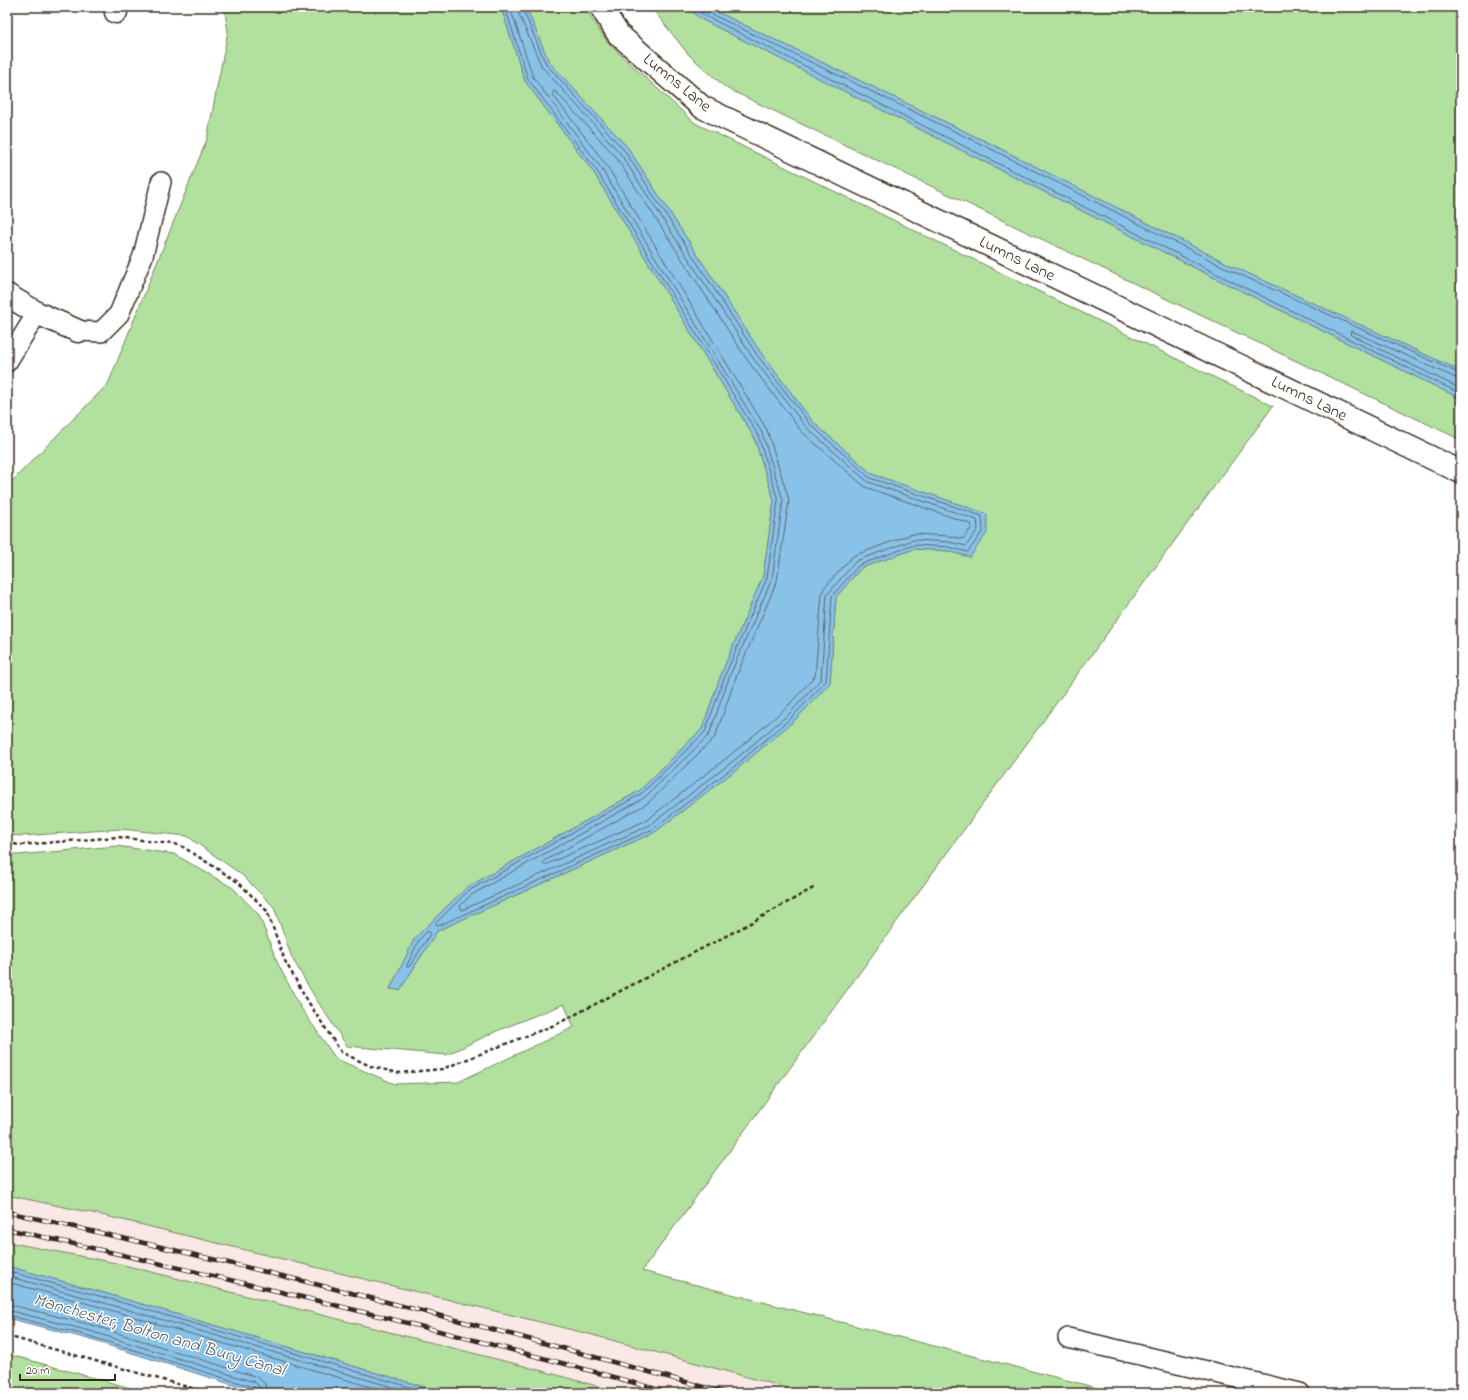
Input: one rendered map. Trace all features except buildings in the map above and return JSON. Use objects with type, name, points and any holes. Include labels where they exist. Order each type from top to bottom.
[{"type":"street","name":"Lumns Lane","points":[[601,7],[618,34],[702,108],[1461,472]]},
{"type":"street","points":[[7,295],[37,313],[78,332]]},
{"type":"lane","points":[[78,332],[101,332],[119,314],[143,256],[161,182]]},
{"type":"lane","points":[[7,362],[37,313]]},
{"type":"lane","points":[[1068,1338],[1300,1393]]},
{"type":"path","points":[[7,843],[20,845],[118,838],[180,845],[238,882],[267,911],[284,961],[308,1003],[341,1052],[370,1066],[398,1073],[442,1069],[558,1024],[747,925],[815,887]]},
{"type":"path","points":[[7,1336],[209,1393]]},
{"type":"shaded area","points":[[7,1139],[1117,1393],[445,1393],[7,1266]]},
{"type":"green space","points":[[224,7],[501,7],[525,81],[594,173],[754,437],[774,500],[763,576],[722,672],[702,729],[639,791],[466,888],[415,938],[390,989],[400,990],[437,931],[655,832],[737,769],[796,719],[830,683],[836,597],[861,568],[914,549],[948,551],[970,557],[987,514],[872,474],[813,422],[761,353],[628,148],[549,62],[526,7],[584,7],[608,43],[695,123],[1273,406],[642,1271],[1117,1393],[806,1393],[589,1334],[102,1215],[7,1195],[7,852],[18,855],[116,846],[174,854],[233,888],[259,915],[278,964],[301,1008],[336,1059],[395,1084],[458,1082],[574,1027],[564,1004],[499,1030],[446,1055],[347,1046],[316,999],[292,958],[274,907],[242,875],[187,836],[121,829],[22,836],[7,835],[7,486],[108,384],[207,139],[228,31]]},
{"type":"green space","points":[[651,7],[687,7],[701,19],[1221,281],[1461,399],[1461,440],[726,88],[688,54]]},
{"type":"green space","points":[[707,7],[1461,7],[1461,371],[1232,266],[991,144]]},
{"type":"green space","points":[[7,1242],[116,1263],[528,1367],[622,1393],[445,1393],[7,1266]]},
{"type":"green space","points":[[7,1354],[149,1393],[7,1393]]},
{"type":"water","points":[[501,7],[526,7],[549,62],[628,148],[761,353],[813,422],[872,474],[987,514],[987,533],[970,557],[948,551],[914,549],[861,568],[836,597],[830,683],[796,719],[737,769],[655,832],[437,931],[400,990],[390,989],[415,938],[466,888],[639,791],[702,729],[722,672],[763,576],[774,500],[754,437],[594,173],[525,81]]},
{"type":"water","points":[[687,7],[707,7],[991,144],[1232,266],[1461,371],[1461,399],[1221,281],[701,19]]},
{"type":"water","name":"Manchester, Bolton and Bury Canal","points":[[7,1266],[445,1393],[258,1393],[88,1339],[7,1318]]},
{"type":"railway","points":[[7,1212],[140,1242],[338,1290],[536,1341],[726,1393]]},
{"type":"railway","points":[[7,1229],[336,1305],[671,1393]]}]
